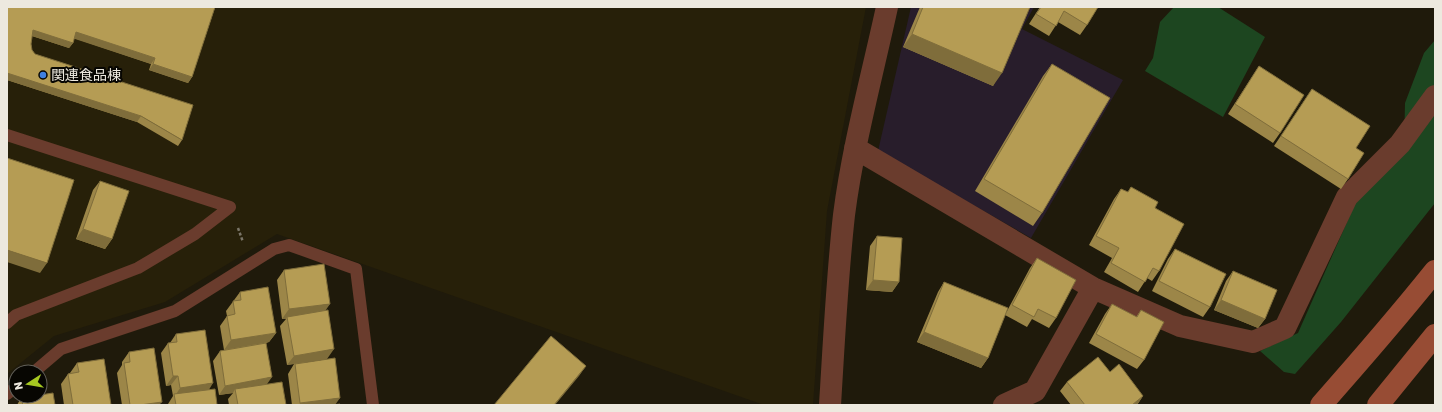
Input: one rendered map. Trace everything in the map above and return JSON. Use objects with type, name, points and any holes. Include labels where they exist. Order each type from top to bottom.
[{"type":"street","points":[[830,405],[844,214],[855,148],[887,7]]},
{"type":"street","points":[[855,148],[1093,288],[1180,326],[1253,342],[1285,328],[1347,197],[1400,144],[1435,96]]},
{"type":"street","points":[[1320,405],[1402,313],[1435,271]]},
{"type":"street","points":[[1004,405],[1035,391],[1093,288]]},
{"type":"street","points":[[1378,405],[1435,335]]},
{"type":"lane","points":[[7,135],[230,207]]},
{"type":"lane","points":[[7,323],[16,315],[138,268],[195,234],[230,207]]},
{"type":"lane","points":[[44,364],[61,350],[175,311],[274,249],[289,245],[356,269],[373,405]]},
{"type":"path","points":[[230,207],[247,252],[253,262]]},
{"type":"shaded area","points":[[7,7],[866,7],[827,211],[813,405],[764,405],[277,234],[165,302],[54,336],[19,364],[8,364],[7,374]]},
{"type":"shaded area","points":[[911,7],[1034,7],[1022,29],[1123,80],[1031,238],[878,151]]},
{"type":"green space","points":[[1174,7],[1218,7],[1265,37],[1223,117],[1145,71],[1153,58],[1160,22]]},
{"type":"green space","points":[[1435,40],[1435,203],[1341,322],[1295,374],[1284,372],[1260,351],[1298,333],[1355,204],[1404,149],[1405,103],[1424,53]]},
{"type":"building","name":"関連食品棟","points":[[7,7],[215,7],[192,77],[153,64],[155,58],[76,32],[73,43],[33,30],[31,44],[32,50],[35,54],[193,105],[182,140],[141,116],[7,73]]},
{"type":"building","points":[[923,7],[1030,7],[1002,73],[912,34]]},
{"type":"building","points":[[1041,7],[1098,7],[1087,25],[1064,11],[1056,26],[1036,14]]},
{"type":"building","points":[[1052,64],[1110,98],[1042,213],[984,179]]},
{"type":"building","points":[[1259,66],[1304,95],[1280,133],[1235,104]]},
{"type":"building","points":[[1312,89],[1370,126],[1356,148],[1364,153],[1348,179],[1281,136]]},
{"type":"building","points":[[7,158],[74,180],[47,263],[7,250]]},
{"type":"building","points":[[100,181],[129,191],[112,239],[83,229]]},
{"type":"building","points":[[1131,187],[1158,202],[1155,208],[1184,224],[1159,271],[1153,268],[1145,282],[1111,263],[1119,248],[1096,236],[1121,189],[1128,192]]},
{"type":"building","points":[[877,236],[902,238],[899,282],[873,280]]},
{"type":"building","points":[[1175,249],[1226,274],[1210,307],[1159,281]]},
{"type":"building","points":[[1037,258],[1076,280],[1056,318],[1038,309],[1034,317],[1012,305]]},
{"type":"building","points":[[324,264],[330,304],[289,309],[284,270]]},
{"type":"building","points":[[1233,271],[1277,290],[1265,319],[1221,300]]},
{"type":"building","points":[[944,282],[1008,308],[988,358],[924,332]]},
{"type":"building","points":[[268,287],[276,333],[231,340],[227,316],[235,314],[233,301],[241,300],[240,292]]},
{"type":"building","points":[[1112,304],[1137,317],[1141,310],[1164,322],[1144,360],[1096,334]]},
{"type":"building","points":[[328,310],[334,349],[294,356],[287,317]]},
{"type":"building","points":[[205,330],[213,383],[180,388],[178,376],[173,376],[168,343],[177,342],[176,334]]},
{"type":"building","points":[[551,336],[586,366],[554,405],[494,405]]},
{"type":"building","points":[[266,343],[272,377],[225,386],[220,351]]},
{"type":"building","points":[[154,348],[162,402],[130,405],[124,363],[130,362],[129,352]]},
{"type":"building","points":[[1098,357],[1110,372],[1119,364],[1143,396],[1132,405],[1085,405],[1067,382]]},
{"type":"building","points":[[335,358],[340,398],[300,403],[295,364]]},
{"type":"building","points":[[104,359],[111,405],[73,405],[68,374],[79,372],[77,363]]},
{"type":"building","points":[[282,382],[286,405],[238,405],[235,389]]},
{"type":"building","points":[[215,389],[217,405],[176,405],[174,394]]},
{"type":"building","points":[[53,393],[55,405],[23,405],[48,404],[48,394]]},
{"type":"place","name":"関連食品棟","points":[[43,75]]}]
